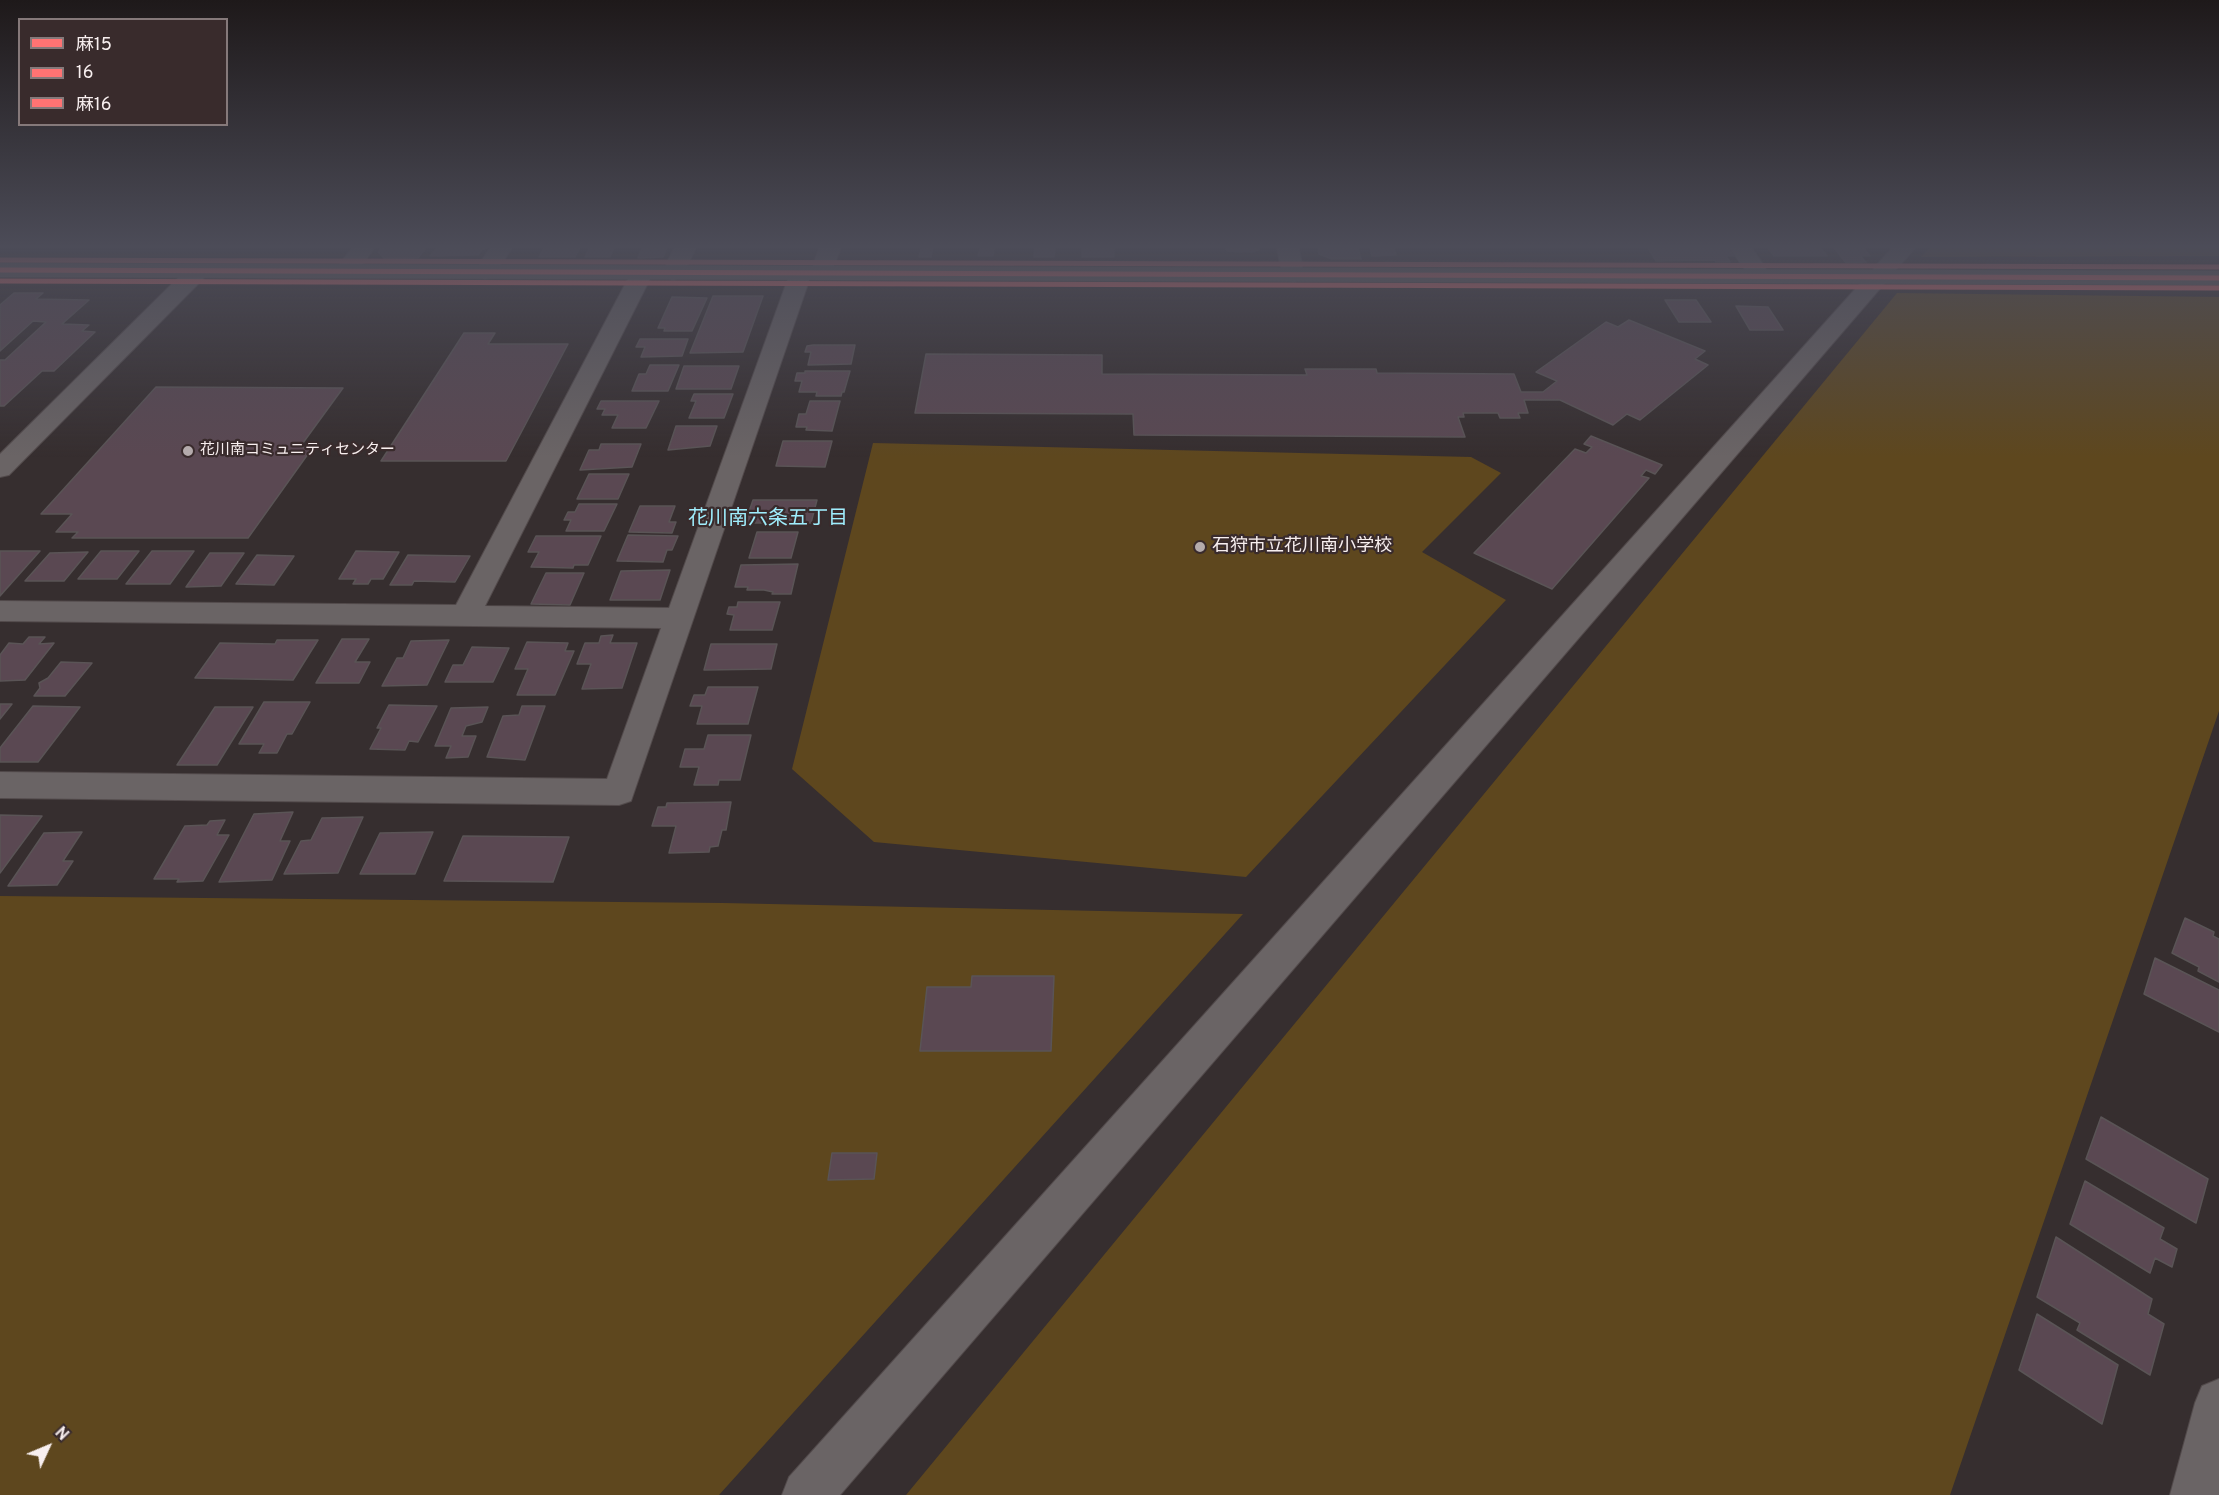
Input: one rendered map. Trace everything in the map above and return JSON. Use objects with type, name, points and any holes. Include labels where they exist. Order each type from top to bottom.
[{"type":"street","points":[[0,469],[151,318]]},
{"type":"street","points":[[465,616],[619,318]]},
{"type":"street","points":[[0,785],[619,792],[680,618],[794,318]]},
{"type":"street","points":[[807,1495],[1843,318]]},
{"type":"street","points":[[0,611],[680,618]]},
{"type":"street","points":[[2195,1495],[2219,1402]]},
{"type":"shaded area","points":[[1877,318],[2219,318],[2219,711],[1950,1495],[906,1495]]},
{"type":"shaded area","points":[[873,443],[1471,457],[1501,473],[1422,552],[1506,600],[1246,877],[874,842],[792,769]]},
{"type":"shaded area","points":[[0,896],[723,903],[1243,914],[719,1495],[0,1495]]},
{"type":"building","points":[[0,318],[69,318],[62,324],[89,325],[82,331],[95,332],[54,371],[42,371],[4,406],[0,406],[0,360],[5,360],[46,322],[33,321],[0,351]]},
{"type":"building","points":[[663,318],[698,318],[692,331],[664,331],[665,328],[658,328]]},
{"type":"building","points":[[704,318],[755,318],[743,352],[690,353]]},
{"type":"building","points":[[1676,318],[1708,318],[1711,322],[1679,322]]},
{"type":"building","points":[[1743,318],[1775,318],[1783,330],[1750,330]]},
{"type":"building","points":[[1629,320],[1705,351],[1695,359],[1708,365],[1640,420],[1627,414],[1613,425],[1560,400],[1524,400],[1528,413],[1518,413],[1520,418],[1500,418],[1498,413],[1463,413],[1464,417],[1458,417],[1465,437],[1134,435],[1133,414],[915,413],[926,354],[1102,355],[1102,374],[1307,375],[1305,369],[1376,369],[1377,373],[1514,374],[1521,392],[1543,392],[1557,381],[1536,372],[1606,322],[1618,327]]},
{"type":"building","points":[[464,333],[495,333],[488,344],[568,344],[506,461],[381,461]]},
{"type":"building","points":[[640,339],[688,339],[682,356],[641,357],[645,347],[636,347]]},
{"type":"building","points":[[855,345],[851,364],[808,365],[811,352],[805,352],[807,346]]},
{"type":"building","points":[[650,365],[679,365],[668,391],[632,391],[639,374],[646,374]]},
{"type":"building","points":[[684,366],[739,366],[731,389],[676,389]]},
{"type":"building","points":[[805,371],[850,371],[841,396],[816,396],[817,392],[799,392],[802,381],[795,381],[797,373],[805,373]]},
{"type":"building","points":[[156,387],[343,388],[300,447],[313,447],[248,538],[72,538],[78,532],[56,532],[72,514],[41,514]]},
{"type":"building","points":[[694,394],[733,394],[724,418],[689,418],[696,401],[691,401]]},
{"type":"building","points":[[601,401],[659,401],[646,428],[612,428],[618,415],[602,415],[605,409],[597,409]]},
{"type":"building","points":[[810,401],[840,401],[832,431],[806,430],[807,427],[796,427],[799,414],[806,414]]},
{"type":"building","points":[[676,426],[717,426],[710,446],[668,450]]},
{"type":"building","points":[[1591,436],[1662,465],[1655,474],[1646,470],[1641,476],[1649,478],[1552,589],[1474,553],[1575,449],[1586,453],[1592,447],[1584,444]]},
{"type":"building","points":[[783,441],[832,441],[825,467],[776,466]]},
{"type":"building","points":[[601,444],[641,444],[632,467],[580,470],[589,450],[599,450]]},
{"type":"building","points":[[589,474],[629,474],[618,499],[577,499]]},
{"type":"building","points":[[753,500],[817,500],[811,523],[745,523]]},
{"type":"building","points":[[579,504],[617,504],[604,531],[566,531],[571,520],[564,520],[568,512],[575,512]]},
{"type":"building","points":[[640,506],[675,506],[669,522],[676,522],[672,533],[629,532]]},
{"type":"building","points":[[757,532],[798,532],[791,558],[749,558]]},
{"type":"building","points":[[628,535],[678,536],[672,550],[667,550],[663,562],[617,561]]},
{"type":"building","points":[[536,536],[601,536],[588,565],[574,565],[573,568],[531,567],[539,552],[528,552]]},
{"type":"building","points":[[0,551],[40,551],[0,596]]},
{"type":"building","points":[[101,551],[139,551],[117,579],[78,579]]},
{"type":"building","points":[[152,551],[194,551],[170,584],[126,584]]},
{"type":"building","points":[[356,551],[399,552],[383,579],[371,579],[368,584],[353,584],[356,579],[339,579]]},
{"type":"building","points":[[88,552],[64,581],[25,581],[50,553]]},
{"type":"building","points":[[210,553],[244,553],[221,586],[186,587]]},
{"type":"building","points":[[257,555],[294,556],[274,585],[236,584]]},
{"type":"building","points":[[408,555],[470,556],[455,582],[414,581],[412,585],[390,585]]},
{"type":"building","points":[[798,564],[791,594],[772,594],[773,592],[764,590],[735,587],[741,565]]},
{"type":"building","points":[[670,570],[660,600],[610,600],[621,571]]},
{"type":"building","points":[[546,573],[584,573],[570,605],[531,604]]},
{"type":"building","points":[[738,602],[780,602],[772,630],[730,630],[734,615],[727,614],[729,607],[737,607]]},
{"type":"building","points":[[613,635],[610,643],[637,643],[622,688],[582,689],[591,664],[577,664],[585,643],[599,643],[601,636]]},
{"type":"building","points":[[29,637],[45,637],[39,644],[54,643],[25,680],[0,681],[0,655],[9,643],[23,644]]},
{"type":"building","points":[[342,639],[369,639],[355,662],[370,662],[359,683],[316,683]]},
{"type":"building","points":[[277,640],[318,640],[293,680],[195,678],[220,643],[275,644]]},
{"type":"building","points":[[449,640],[427,685],[382,686],[397,658],[403,658],[411,641]]},
{"type":"building","points":[[527,642],[568,643],[565,651],[574,651],[555,695],[517,695],[528,669],[515,669]]},
{"type":"building","points":[[711,644],[777,644],[771,669],[704,670]]},
{"type":"building","points":[[472,647],[509,648],[493,682],[445,682],[453,665],[463,665]]},
{"type":"building","points":[[61,662],[92,663],[65,696],[34,696],[40,688],[39,683],[48,678]]},
{"type":"building","points":[[708,687],[758,687],[748,724],[697,724],[702,706],[690,706],[694,695],[705,695]]},
{"type":"building","points":[[264,702],[310,702],[292,734],[287,734],[277,753],[259,753],[264,744],[239,744]]},
{"type":"building","points":[[0,704],[12,704],[0,719]]},
{"type":"building","points":[[389,705],[437,706],[418,742],[409,741],[405,750],[370,749],[381,728],[377,728]]},
{"type":"building","points":[[33,706],[80,707],[38,762],[0,762],[0,748]]},
{"type":"building","points":[[522,706],[545,706],[525,760],[487,757],[503,716],[519,715]]},
{"type":"building","points":[[215,707],[253,707],[217,765],[177,765]]},
{"type":"building","points":[[488,707],[482,722],[466,726],[462,736],[476,736],[468,757],[446,758],[451,746],[435,746],[451,708]]},
{"type":"building","points":[[708,735],[751,735],[740,780],[719,780],[718,785],[694,785],[699,767],[680,767],[685,749],[704,749]]},
{"type":"building","points":[[731,802],[726,830],[722,830],[718,846],[710,847],[709,852],[669,853],[676,826],[652,826],[658,807],[666,807],[667,803]]},
{"type":"building","points":[[293,812],[280,841],[290,841],[272,880],[219,882],[254,814]]},
{"type":"building","points":[[0,815],[42,816],[0,873]]},
{"type":"building","points":[[363,817],[338,873],[284,874],[301,841],[311,840],[322,818]]},
{"type":"building","points":[[225,820],[217,835],[229,835],[203,881],[177,882],[179,879],[154,879],[185,826],[207,825],[210,821]]},
{"type":"building","points":[[82,832],[63,861],[73,861],[57,885],[8,886],[44,833]]},
{"type":"building","points":[[433,832],[415,874],[360,874],[380,833]]},
{"type":"building","points":[[463,836],[569,837],[553,882],[444,881]]},
{"type":"building","points":[[2185,918],[2214,932],[2213,936],[2219,939],[2219,982],[2198,971],[2199,967],[2172,953]]},
{"type":"building","points":[[2155,958],[2219,990],[2219,1032],[2144,994]]},
{"type":"building","points":[[972,976],[1054,976],[1051,1051],[920,1051],[927,987],[971,987]]},
{"type":"building","points":[[2101,1117],[2208,1179],[2196,1223],[2086,1159]]},
{"type":"building","points":[[832,1153],[877,1153],[874,1179],[828,1180]]},
{"type":"building","points":[[2085,1181],[2164,1228],[2160,1239],[2177,1249],[2172,1267],[2155,1258],[2150,1273],[2070,1224]]},
{"type":"building","points":[[2056,1237],[2152,1299],[2148,1314],[2164,1324],[2150,1375],[2077,1330],[2080,1323],[2037,1297]]},
{"type":"building","points":[[2037,1314],[2118,1365],[2102,1424],[2019,1370]]},
{"type":"place","name":"花川南コミュニティセンター","points":[[188,451]]},
{"type":"place","name":"石狩市立花川南小学校","points":[[1200,547]]},
{"type":"district","name":"花川南六条五丁目","points":[[768,520]]}]
